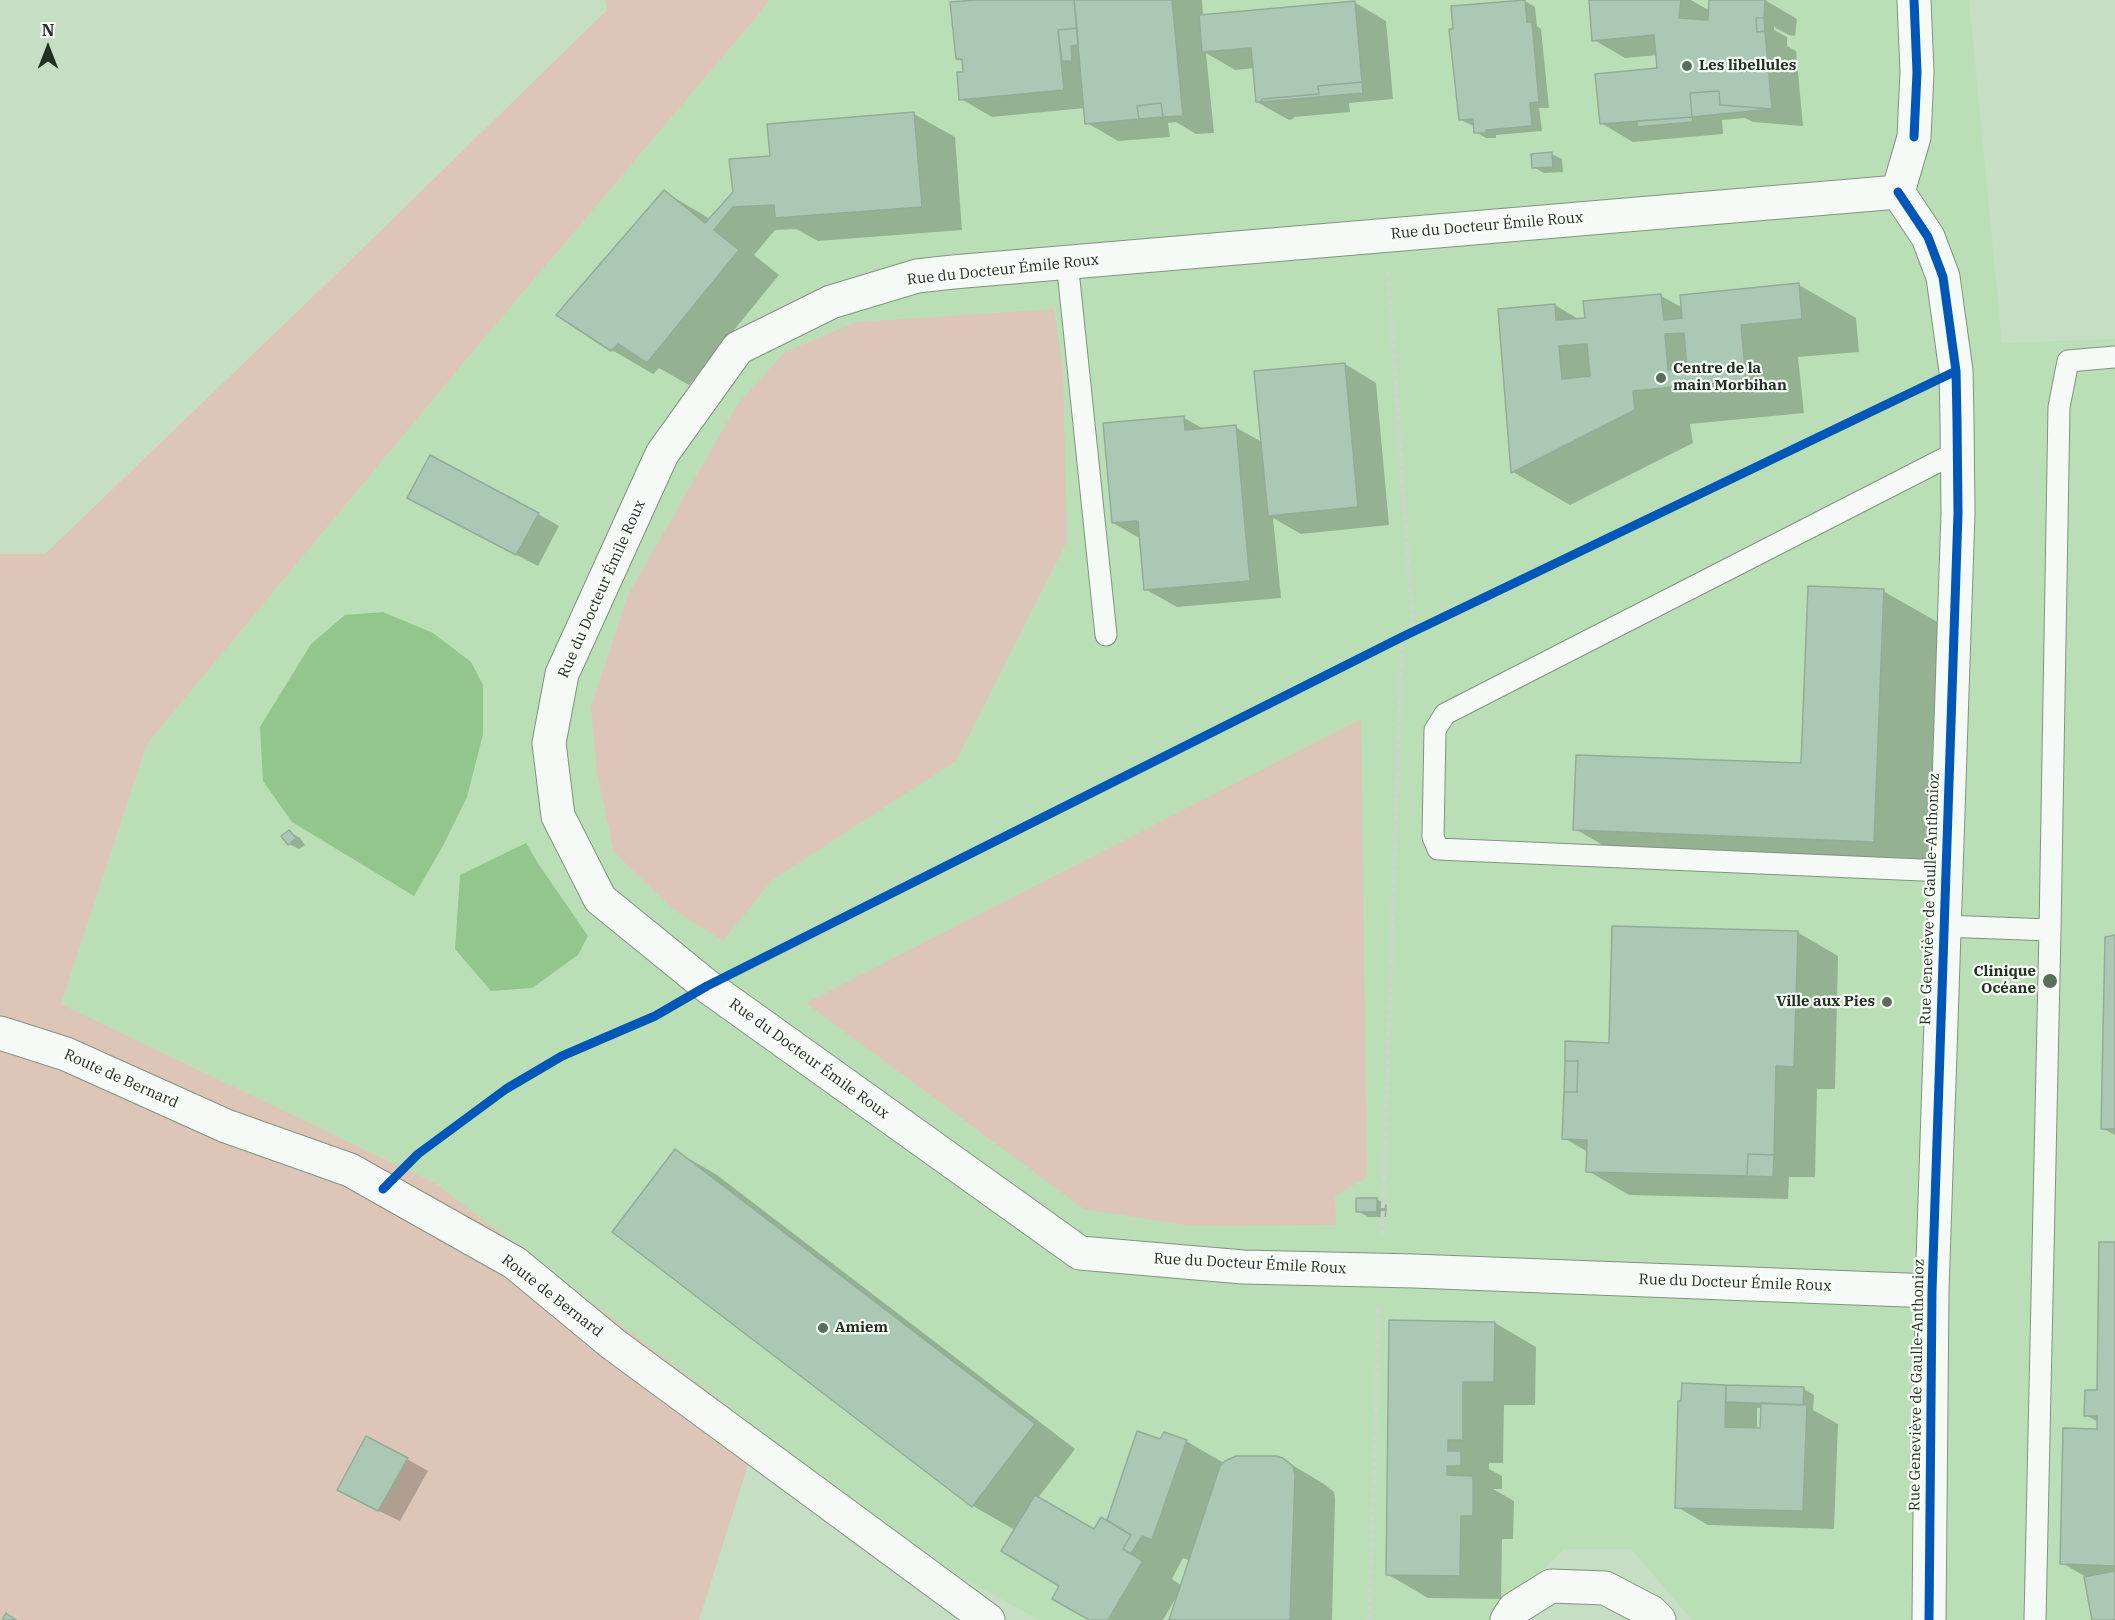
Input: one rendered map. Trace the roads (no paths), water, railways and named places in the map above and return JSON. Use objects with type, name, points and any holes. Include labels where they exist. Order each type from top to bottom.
[{"type":"street","points":[[1898,192],[1914,137],[1917,72],[1914,0]]},
{"type":"street","name":"Rue du Docteur Émile Roux","points":[[1898,192],[1067,261],[917,276],[831,302],[738,348],[662,454],[561,674],[549,743],[558,816],[600,899],[707,986],[1080,1253],[1243,1267],[1932,1291]]},
{"type":"street","name":"Rue Geneviève de Gaulle-Anthonioz","points":[[1898,192],[1928,237],[1943,277],[1956,371],[1958,513],[1932,1291],[1929,1620]]},
{"type":"street","name":"Route de Bernard","points":[[0,1033],[66,1054],[226,1126],[350,1170],[515,1263],[613,1344],[988,1620]]},
{"type":"street","points":[[1507,1620],[1514,1609],[1551,1586],[1605,1588],[1651,1612],[1659,1620]]},
{"type":"lane","points":[[1067,261],[1106,635]]},
{"type":"lane","points":[[2035,1620],[2059,407],[2068,361],[2115,357]]},
{"type":"lane","points":[[1945,870],[1438,849],[1434,837],[1435,730],[1445,714],[1957,452]]},
{"type":"lane","points":[[1944,926],[2050,930]]},
{"type":"place","name":"Les libellules","points":[[1687,66]]},
{"type":"place","name":"Centre de la main Morbihan","points":[[1661,378]]},
{"type":"place","name":"Clinique Océane","points":[[2050,981]]},
{"type":"place","name":"Ville aux Pies","points":[[1887,1002]]},
{"type":"place","name":"Amiem","points":[[823,1328]]}]
